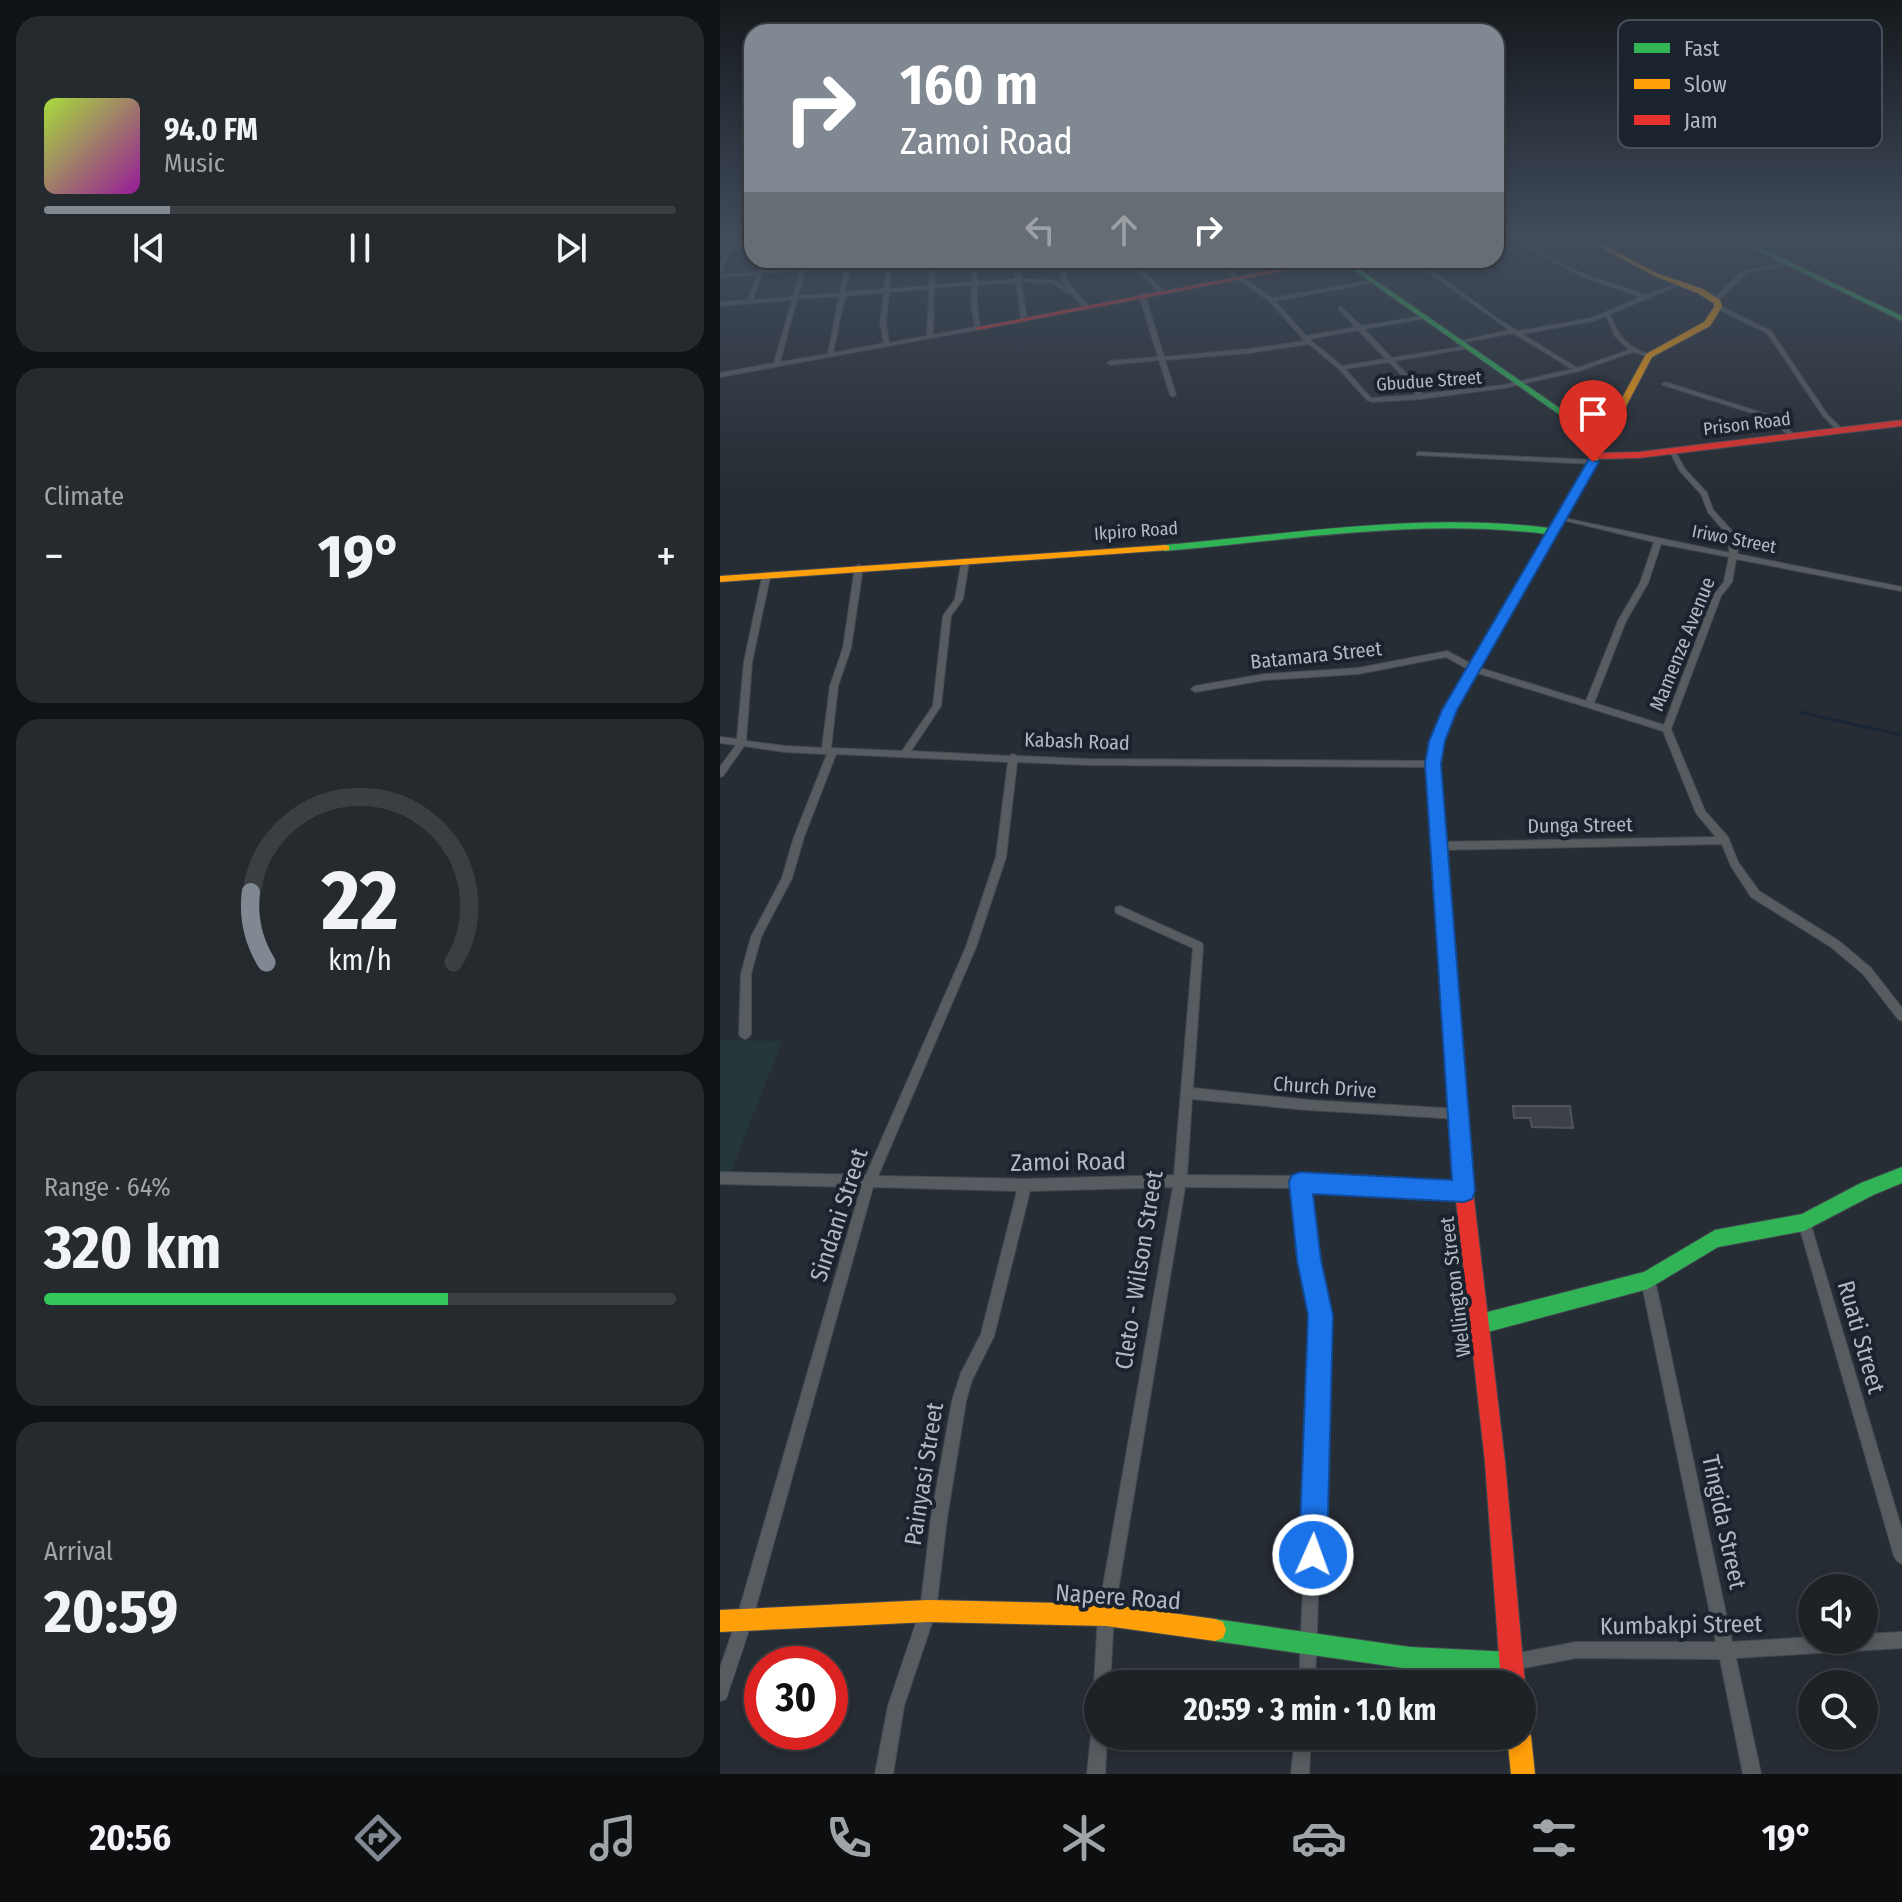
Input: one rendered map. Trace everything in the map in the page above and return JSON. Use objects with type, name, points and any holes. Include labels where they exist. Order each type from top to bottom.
[{"type":"street","points":[[776,366],[790,321]]},
{"type":"street","points":[[830,356],[837,321]]},
{"type":"street","points":[[883,321],[887,345]]},
{"type":"street","points":[[930,321],[930,337]]},
{"type":"street","points":[[977,321],[978,328]]},
{"type":"street","points":[[720,375],[1015,321]]},
{"type":"street","points":[[1150,321],[1173,395]]},
{"type":"street","points":[[1290,321],[1307,340],[1341,368],[1573,321]]},
{"type":"street","points":[[1355,321],[1414,384],[1420,397]]},
{"type":"street","points":[[1110,363],[1162,360],[1307,340],[1399,321]]},
{"type":"street","points":[[1427,321],[1603,441]]},
{"type":"street","points":[[1499,321],[1577,370]]},
{"type":"street","points":[[1611,321],[1620,342],[1631,351],[1649,356],[1708,321]]},
{"type":"street","points":[[1749,321],[1769,332],[1825,415],[1840,430]]},
{"type":"street","name":"Gbudue Street","points":[[1341,368],[1369,399],[1420,397],[1464,394],[1521,384],[1577,370],[1631,351]]},
{"type":"street","name":"Wellington Street","points":[[1512,1670],[1480,1324],[1464,1191],[1433,764],[1437,741],[1449,710],[1554,532],[1649,356]]},
{"type":"street","points":[[1665,384],[1767,416],[1795,437]]},
{"type":"street","name":"Prison Road","points":[[1595,459],[1902,423]]},
{"type":"street","name":"Mamenze Avenue","points":[[1673,452],[1682,470],[1704,493],[1710,511],[1729,532],[1732,556],[1728,582],[1717,596],[1667,729],[1701,813],[1725,840],[1734,863],[1755,894],[1835,944],[1867,971],[1902,1016]]},
{"type":"street","points":[[1419,454],[1595,459]]},
{"type":"street","name":"Iriwo Street","points":[[1561,518],[1658,541],[1901,589]]},
{"type":"street","name":"Ikpiro Road","points":[[720,579],[1187,546],[1337,530],[1499,525],[1554,532]]},
{"type":"street","points":[[1589,705],[1622,621],[1644,583],[1658,541]]},
{"type":"street","points":[[905,754],[937,706],[947,616],[959,599],[965,561]]},
{"type":"street","points":[[745,1034],[746,974],[756,937],[787,878],[830,751],[834,686],[847,648],[859,567]]},
{"type":"street","points":[[720,774],[741,744],[748,662],[766,577]]},
{"type":"street","name":"Batamara Street","points":[[1195,689],[1265,677],[1358,671],[1447,654],[1474,669],[1667,729]]},
{"type":"street","name":"Kabash Road","points":[[720,740],[830,751],[1089,762],[1433,764]]},
{"type":"street","name":"Sindani Street","points":[[720,1693],[744,1621],[868,1184],[971,947],[1001,857],[1013,757]]},
{"type":"street","name":"Dunga Street","points":[[1437,846],[1725,840]]},
{"type":"street","name":"Cleto - Wilson Street","points":[[1103,1670],[1106,1615],[1180,1181],[1198,946],[1120,910]]},
{"type":"street","name":"Church Drive","points":[[1188,1093],[1459,1114]]},
{"type":"street","points":[[1480,1324],[1648,1280],[1715,1239],[1804,1222],[1867,1189],[1902,1175]]},
{"type":"street","name":"Zamoi Road","points":[[720,1178],[868,1184],[1300,1182],[1464,1191]]},
{"type":"street","points":[[1300,1182],[1309,1260],[1321,1315],[1308,1670]]},
{"type":"street","name":"Painyasi Street","points":[[884,1774],[896,1706],[928,1611],[939,1518],[959,1401],[966,1378],[987,1336],[1025,1185]]},
{"type":"street","name":"Ruati Street","points":[[1804,1222],[1902,1556]]},
{"type":"street","name":"Tingida Street","points":[[1648,1280],[1752,1774]]},
{"type":"street","name":"Napere Road","points":[[720,1621],[928,1611],[1106,1615],[1410,1658],[1511,1663]]},
{"type":"street","name":"Kumbakpi Street","points":[[1511,1663],[1576,1650],[1727,1650],[1902,1640]]},
{"type":"street","points":[[1096,1774],[1098,1750]]},
{"type":"street","points":[[1300,1774],[1302,1750]]},
{"type":"street","points":[[1520,1750],[1523,1774]]},
{"type":"shaded area","points":[[720,1040],[782,1041],[731,1171],[720,1171]]},
{"type":"building","points":[[1513,1106],[1570,1106],[1573,1128],[1532,1127],[1530,1118],[1514,1118]]},
{"type":"waterway","points":[[1799,712],[1902,735]]},
{"type":"traffic: fast","points":[[1430,321],[1603,441]]},
{"type":"traffic: fast","points":[[1453,1033],[1433,764],[1437,741],[1449,710],[1579,486]]},
{"type":"traffic: fast","points":[[1165,548],[1409,525],[1507,526],[1554,532]]},
{"type":"traffic: fast","points":[[1480,1324],[1648,1280],[1715,1239],[1804,1222],[1867,1189],[1902,1175]]},
{"type":"traffic: fast","points":[[1215,1630],[1410,1658],[1511,1663]]},
{"type":"traffic: slow","points":[[1579,486],[1649,356],[1709,321]]},
{"type":"traffic: slow","points":[[720,579],[1165,548]]},
{"type":"traffic: slow","points":[[720,1621],[928,1611],[1106,1615],[1215,1630]]},
{"type":"traffic: slow","points":[[1520,1750],[1523,1774]]},
{"type":"traffic: jam","points":[[978,328],[1016,321]]},
{"type":"traffic: jam","points":[[1596,456],[1639,455],[1902,423]]},
{"type":"traffic: jam","points":[[1453,1033],[1464,1191],[1495,1462],[1512,1670]]},
{"type":"route","points":[[1313,1555],[1321,1315],[1309,1260],[1300,1182],[1464,1191],[1435,828],[1433,764],[1437,741],[1449,710],[1593,462]]}]
